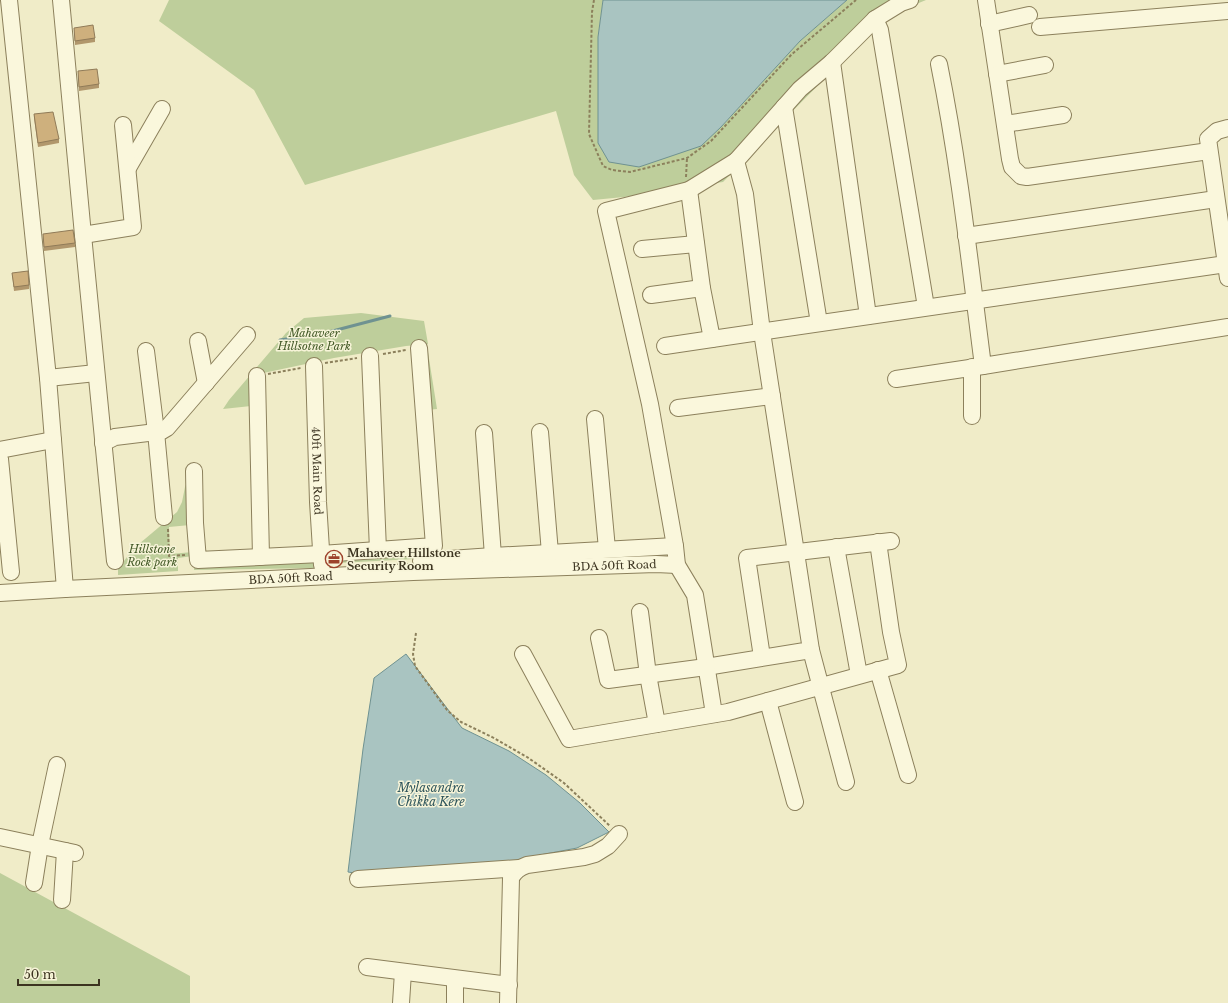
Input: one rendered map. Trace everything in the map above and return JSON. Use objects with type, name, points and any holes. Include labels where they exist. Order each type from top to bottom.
[{"type":"street","points":[[8,0],[48,378],[65,585]]},
{"type":"street","points":[[60,0],[115,561]]},
{"type":"street","points":[[714,714],[695,595],[677,565],[650,404],[606,211],[687,190],[736,161],[800,88],[832,62],[875,18],[901,3],[910,0]]},
{"type":"street","points":[[986,0],[1012,167],[1021,176],[1027,177],[1209,151]]},
{"type":"street","points":[[1040,27],[1228,10]]},
{"type":"street","points":[[989,24],[1029,15]]},
{"type":"street","points":[[875,18],[880,30],[926,307]]},
{"type":"street","points":[[832,62],[868,316]]},
{"type":"street","points":[[939,64],[945,93],[974,300],[978,366],[972,416]]},
{"type":"street","points":[[997,74],[1045,65]]},
{"type":"street","points":[[784,107],[818,323]]},
{"type":"street","points":[[128,168],[162,110]]},
{"type":"street","points":[[1005,124],[1062,115]]},
{"type":"street","points":[[82,235],[133,228],[123,125]]},
{"type":"street","points":[[665,346],[974,300],[1227,271],[1208,138],[1217,131],[1228,128]]},
{"type":"street","points":[[736,161],[745,194],[762,332],[811,650],[846,782]]},
{"type":"street","points":[[687,190],[702,288],[712,339]]},
{"type":"street","points":[[966,236],[1216,199]]},
{"type":"street","points":[[642,249],[696,244]]},
{"type":"street","points":[[651,295],[702,288]]},
{"type":"street","points":[[896,379],[1228,327]]},
{"type":"street","points":[[103,443],[115,438],[162,431],[167,428],[246,335]]},
{"type":"street","points":[[198,342],[206,383]]},
{"type":"street","points":[[194,471],[198,560],[261,557],[322,566],[378,550],[434,546],[419,348]]},
{"type":"street","points":[[146,351],[166,521]]},
{"type":"street","points":[[370,356],[378,550]]},
{"type":"street","name":"40ft Main Road","points":[[314,366],[318,502],[322,566]]},
{"type":"street","points":[[48,378],[96,373]]},
{"type":"street","points":[[257,376],[261,557]]},
{"type":"street","points":[[678,408],[772,396]]},
{"type":"street","points":[[595,419],[607,550]]},
{"type":"street","points":[[540,432],[550,553]]},
{"type":"street","points":[[484,433],[493,556]]},
{"type":"street","points":[[0,450],[53,440]]},
{"type":"street","points":[[0,460],[6,577]]},
{"type":"street","points":[[523,654],[569,738],[728,712],[898,665],[891,632],[884,541],[747,558],[762,657]]},
{"type":"street","name":"BDA 50ft Road","points":[[0,593],[65,585],[322,566],[675,546]]},
{"type":"street","points":[[836,547],[860,675]]},
{"type":"street","name":"BDA 50ft Road","points":[[322,566],[515,568],[656,564],[677,565]]},
{"type":"street","name":"BDA 50ft Road","points":[[6,577],[65,585]]},
{"type":"street","points":[[640,612],[648,675],[657,724]]},
{"type":"street","points":[[600,638],[608,680],[706,667],[811,650]]},
{"type":"street","points":[[878,670],[908,775]]},
{"type":"street","points":[[768,701],[795,802]]},
{"type":"street","points":[[34,883],[57,765]]},
{"type":"street","points":[[358,879],[519,868],[527,865],[584,857],[595,854],[608,846],[619,834]]},
{"type":"street","points":[[0,837],[70,852],[62,900]]},
{"type":"street","points":[[508,1003],[511,878],[519,868]]},
{"type":"street","points":[[367,968],[509,985]]},
{"type":"street","points":[[401,1003],[403,972]]},
{"type":"street","points":[[455,1003],[456,979]]},
{"type":"path","points":[[594,0],[592,12],[589,134],[603,166],[612,170],[630,172],[687,158],[711,141],[792,54],[856,0]]},
{"type":"path","points":[[687,158],[687,190]]},
{"type":"path","points":[[257,376],[419,348]]},
{"type":"path","points":[[166,521],[169,556],[197,554]]},
{"type":"path","points":[[416,633],[413,654],[415,666],[447,710],[461,722],[492,737],[527,757],[564,783],[619,834]]},
{"type":"green space","points":[[169,0],[603,0],[598,37],[721,127],[800,41],[847,0],[926,0],[885,17],[723,182],[624,197],[593,200],[574,175],[556,111],[305,185],[254,90],[159,21]]},
{"type":"green space","name":"Mahaveer Hillsotne Park","points":[[361,313],[424,321],[428,344],[406,346],[334,358],[250,376],[286,333],[304,318]]},
{"type":"green space","points":[[427,346],[437,409],[427,410],[419,348]]},
{"type":"green space","points":[[249,376],[251,406],[223,409],[229,400]]},
{"type":"green space","name":"Hillstone Rock park","points":[[194,464],[190,525],[169,527],[170,554],[193,552],[193,556],[178,558],[178,571],[118,575],[118,569],[133,549],[177,512],[182,502],[185,487]]},
{"type":"green space","points":[[451,550],[452,557],[338,563],[337,555]]},
{"type":"green space","points":[[321,554],[322,568],[194,570],[195,563]]},
{"type":"green space","points":[[0,873],[190,976],[190,1003],[0,1003]]},
{"type":"water","points":[[603,0],[847,0],[800,41],[721,127],[701,146],[639,167],[609,162],[598,143],[598,37]]},
{"type":"water","name":"Mylasandra Chikka Kere","points":[[406,654],[462,728],[509,751],[546,775],[580,803],[609,832],[577,848],[540,855],[510,865],[382,877],[348,872],[363,749],[374,678]]},
{"type":"building","points":[[93,25],[95,38],[75,41],[74,28]]},
{"type":"building","points":[[97,69],[99,84],[79,87],[78,71]]},
{"type":"building","points":[[53,112],[59,139],[38,143],[34,114]]},
{"type":"building","points":[[73,230],[75,243],[44,247],[43,234]]},
{"type":"building","points":[[28,271],[29,285],[14,287],[12,273]]},
{"type":"waterway","points":[[280,340],[325,333],[390,316]]},
{"type":"place","name":"Mahaveer Hillstone Security Room","points":[[334,559]]}]
